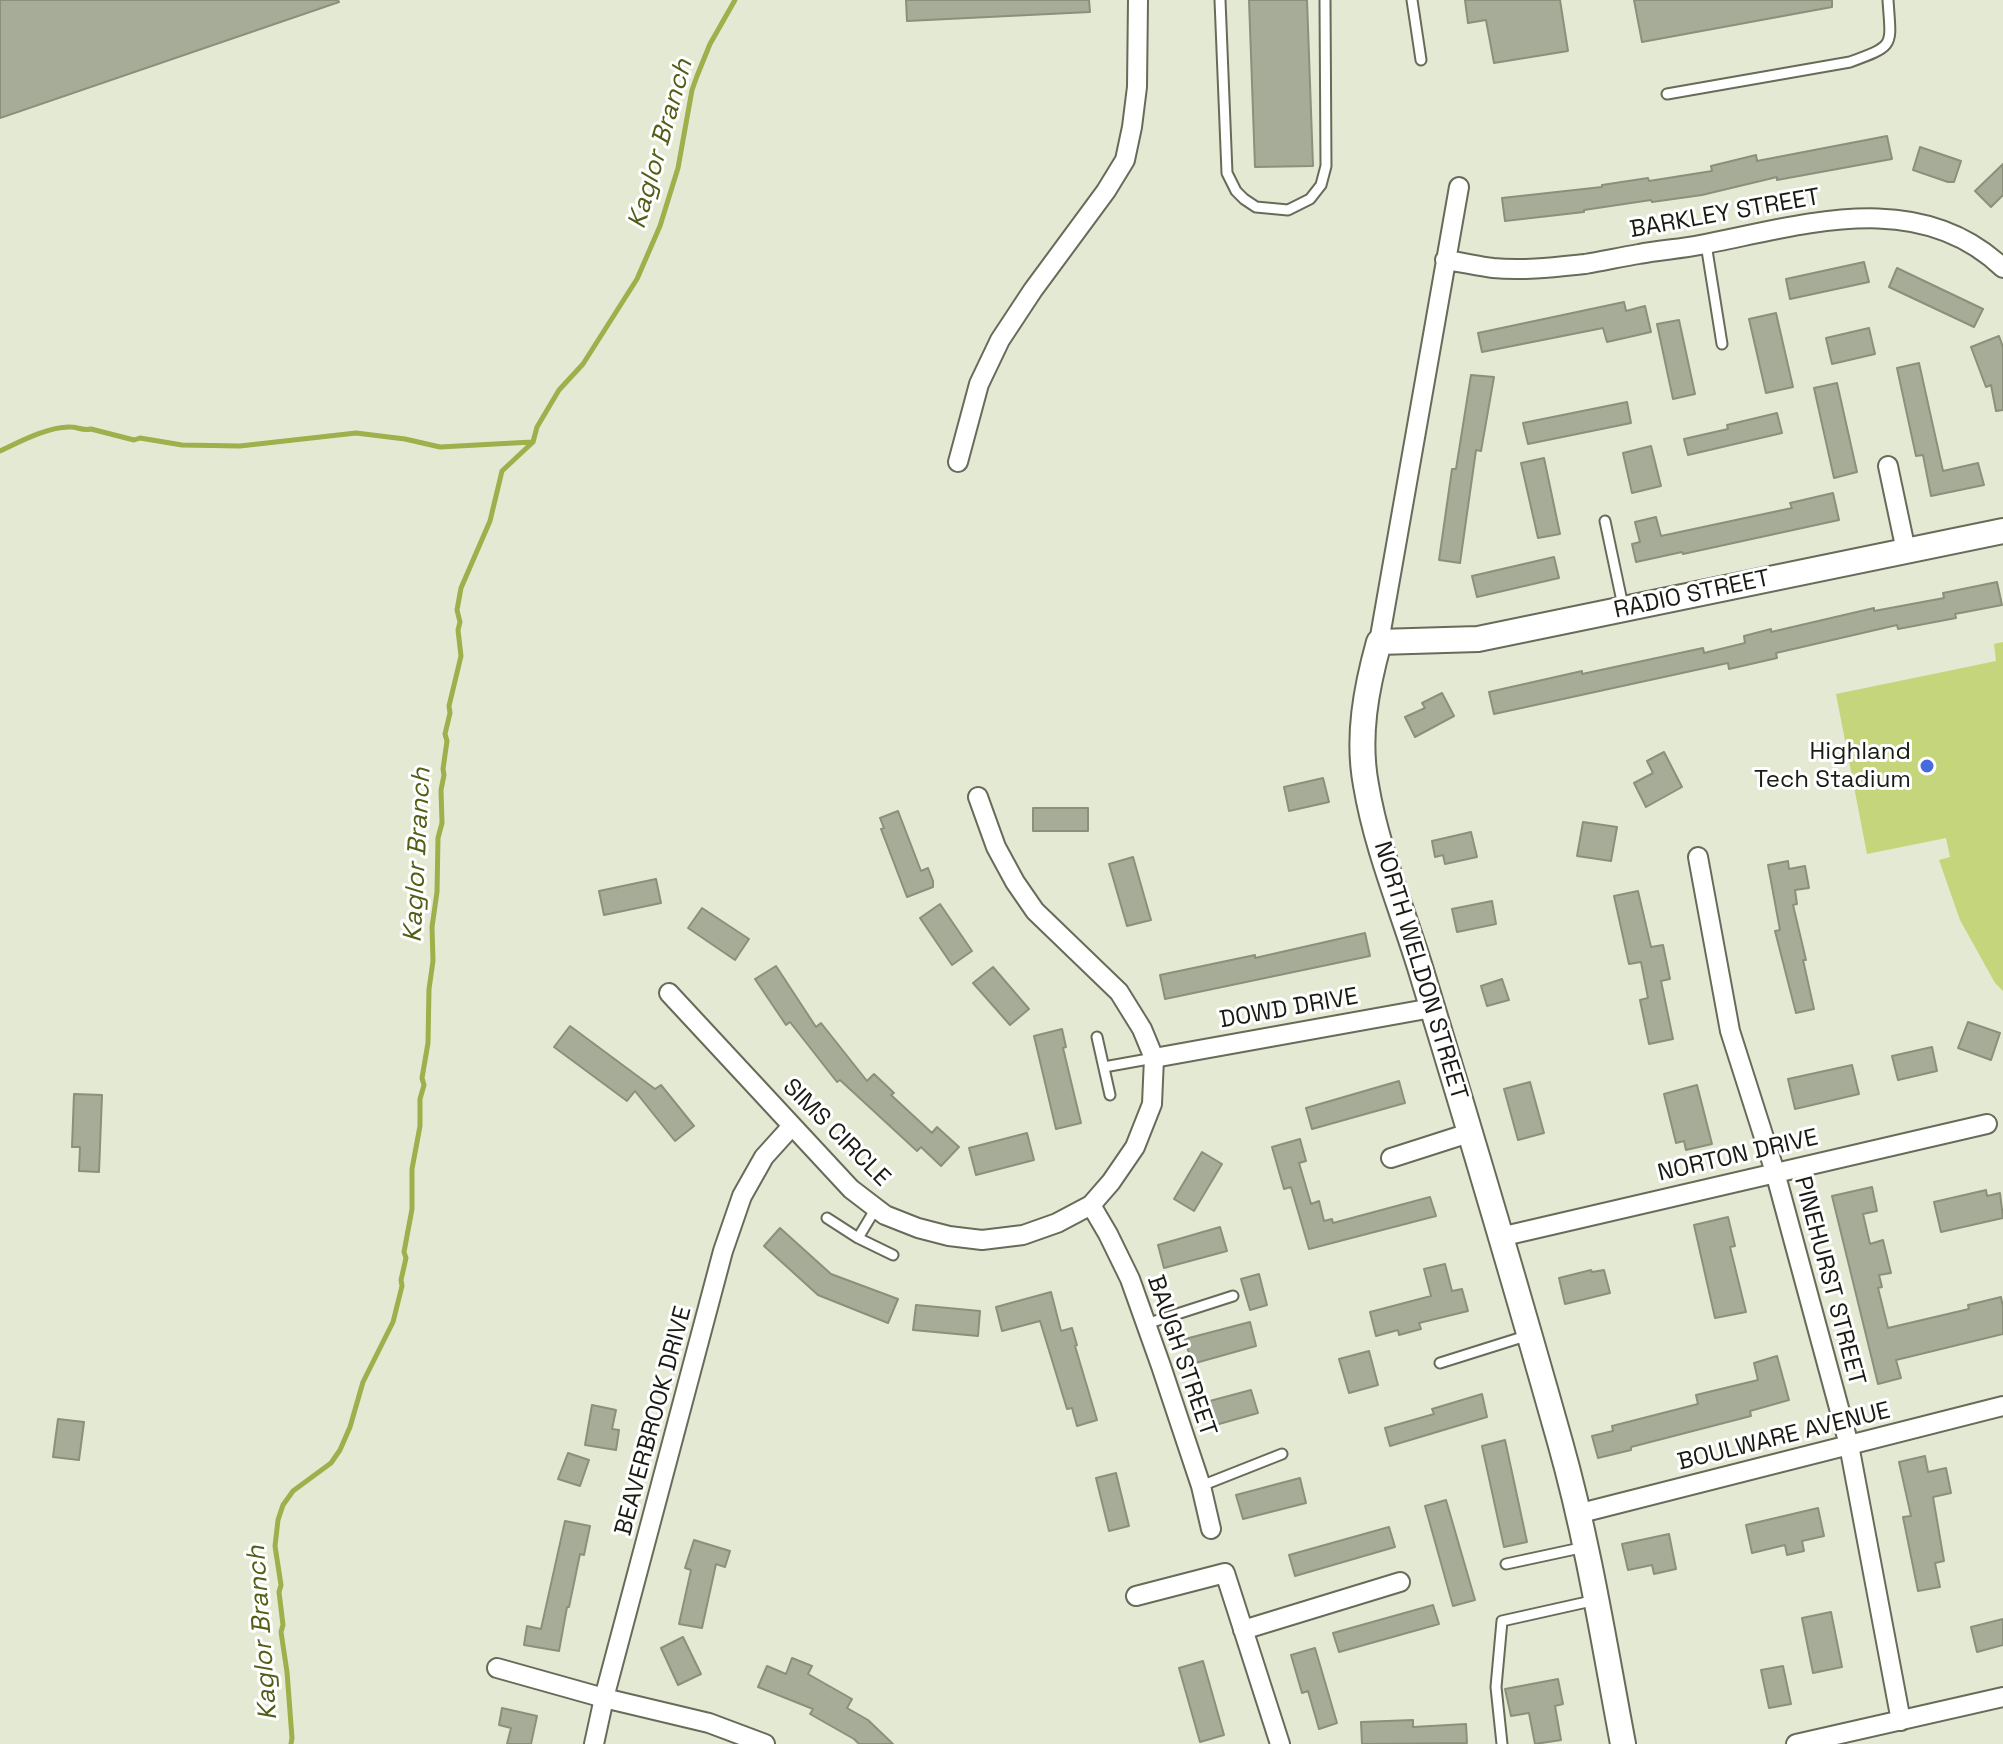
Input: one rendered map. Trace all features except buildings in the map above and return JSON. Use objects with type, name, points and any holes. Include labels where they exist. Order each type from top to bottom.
[{"type":"street","points":[[958,462],[979,384],[1000,340],[1125,160],[1137,87],[1138,0]]},
{"type":"street","name":"NORTH WELDON STREET","points":[[1459,187],[1362,727],[1365,784],[1561,1446],[1585,1547],[1623,1744]]},
{"type":"street","name":"BARKLEY STREET","points":[[1445,260],[1496,268],[1586,264],[1841,218],[1870,217],[1928,226],[1955,236],[2001,263]]},
{"type":"street","points":[[1888,466],[1906,551]]},
{"type":"street","name":"RADIO STREET","points":[[1379,642],[1478,639],[2003,531]]},
{"type":"street","name":"SIMS CIRCLE","points":[[669,993],[851,1189],[885,1215],[918,1228],[982,1240],[1023,1235],[1057,1223],[1091,1205],[1135,1147],[1152,1104],[1154,1058],[1142,1029],[1119,992],[1035,911],[1015,882],[996,847],[978,797]]},
{"type":"street","name":"PINEHURST STREET","points":[[1698,857],[1730,1031],[1775,1172],[1849,1445],[1901,1721]]},
{"type":"street","name":"DOWD DRIVE","points":[[1154,1058],[1432,1008]]},
{"type":"street","name":"NORTON DRIVE","points":[[1500,1237],[1987,1124]]},
{"type":"street","name":"BEAVERBROOK DRIVE","points":[[594,1744],[723,1251],[742,1196],[764,1157],[792,1126]]},
{"type":"street","points":[[1391,1158],[1469,1133]]},
{"type":"street","name":"BAUGH STREET","points":[[1091,1205],[1130,1279],[1201,1486],[1211,1529]]},
{"type":"street","name":"BOULWARE AVENUE","points":[[1577,1514],[2003,1406]]},
{"type":"street","points":[[1136,1596],[1225,1573],[1280,1744]]},
{"type":"street","points":[[1243,1630],[1400,1582]]},
{"type":"street","points":[[497,1668],[709,1723],[765,1744]]},
{"type":"street","points":[[1796,1744],[2003,1697]]},
{"type":"lane","points":[[1220,0],[1227,173],[1236,191],[1256,207],[1288,210],[1310,199],[1321,185],[1326,166],[1325,0]]},
{"type":"lane","points":[[1412,0],[1421,60]]},
{"type":"lane","points":[[1667,94],[1850,62],[1876,52],[1886,46],[1890,37],[1888,0]]},
{"type":"lane","points":[[1706,244],[1722,344]]},
{"type":"lane","points":[[1605,521],[1623,609]]},
{"type":"lane","points":[[1097,1037],[1110,1095]]},
{"type":"lane","points":[[1104,1067],[1154,1058]]},
{"type":"lane","points":[[858,1238],[876,1208]]},
{"type":"lane","points":[[827,1218],[893,1255]]},
{"type":"lane","points":[[1146,1324],[1233,1296]]},
{"type":"lane","points":[[1440,1363],[1529,1335]]},
{"type":"lane","points":[[1201,1486],[1282,1454]]},
{"type":"lane","points":[[1506,1564],[1585,1547]]},
{"type":"lane","points":[[1502,1744],[1496,1687],[1502,1621],[1596,1600]]},
{"type":"green space","name":"Highland Tech Stadium","points":[[2003,642],[2003,991],[1995,983],[1960,920],[1939,860],[1950,857],[1946,838],[1867,854],[1836,694],[1996,661],[1994,644]]},
{"type":"waterway","name":"Kaglor Branch","points":[[291,1744],[287,1672],[281,1632],[281,1585],[275,1546],[278,1520],[283,1505],[293,1491],[331,1463],[340,1450],[363,1382],[393,1322],[402,1286],[412,1209],[412,1169],[420,1126],[422,1078],[428,1043],[445,734],[461,656],[457,610],[461,588],[490,521],[502,471],[533,442],[537,427],[559,390],[583,364],[637,279],[660,226],[678,168],[692,90],[710,44],[735,0]]},
{"type":"waterway","points":[[0,451],[62,427],[182,445],[240,446],[356,433],[440,447],[532,442]]},
{"type":"place","name":"Highland Tech Stadium","points":[[1927,766]]}]
